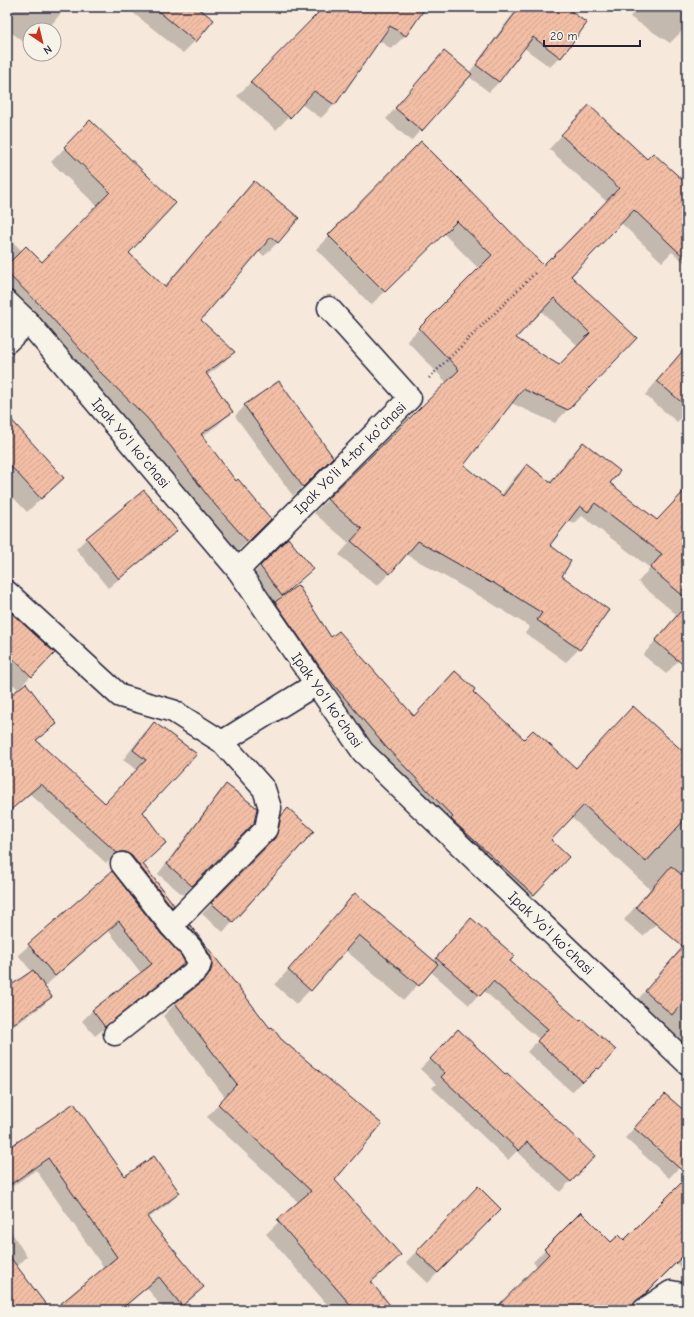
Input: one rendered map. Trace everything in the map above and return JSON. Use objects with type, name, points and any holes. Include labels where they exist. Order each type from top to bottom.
[{"type":"street","name":"Ipak Yoʻl koʻchasi","points":[[7,302],[28,322],[238,570],[363,752],[687,1063]]},
{"type":"street","name":"Ipak Yo'li 4-tor koʼchasi","points":[[238,570],[410,398],[329,308]]},
{"type":"street","points":[[7,342],[28,322]]},
{"type":"street","points":[[7,592],[120,696],[173,711],[222,742],[264,789],[270,808],[266,828],[170,926]]},
{"type":"street","points":[[222,742],[316,684]]},
{"type":"street","points":[[115,1034],[198,969],[200,963],[191,948],[170,926],[122,864]]},
{"type":"street","points":[[644,1310],[671,1292],[687,1295]]},
{"type":"path","points":[[410,398],[535,273]]},
{"type":"building","points":[[153,7],[197,7],[214,20],[196,42]]},
{"type":"building","points":[[324,7],[426,7],[406,36],[390,26],[335,105],[314,91],[290,118],[250,82]]},
{"type":"building","points":[[520,7],[565,7],[587,23],[561,58],[533,37],[499,82],[476,65]]},
{"type":"building","points":[[444,51],[472,74],[422,131],[395,108]]},
{"type":"building","points":[[589,105],[647,159],[653,153],[687,184],[687,260],[634,210],[571,276],[637,338],[568,410],[523,389],[464,465],[503,496],[527,464],[551,483],[583,442],[620,471],[610,483],[657,520],[687,488],[687,599],[650,568],[662,554],[595,503],[588,512],[580,506],[550,545],[571,561],[562,576],[609,610],[580,650],[537,620],[542,613],[492,582],[491,583],[418,541],[390,574],[351,541],[362,529],[327,499],[459,370],[419,328],[492,255],[457,221],[385,292],[328,235],[421,141],[543,265],[551,257],[552,258],[619,188],[561,135]],"holes":[[[554,298],[590,333],[559,365],[516,338]]]},
{"type":"building","points":[[90,120],[176,203],[129,253],[165,287],[254,181],[299,218],[278,243],[271,237],[201,320],[235,352],[206,373],[233,412],[201,434],[236,481],[238,479],[271,519],[248,542],[209,498],[172,448],[147,418],[96,368],[41,306],[7,273],[7,265],[26,246],[42,262],[110,192],[64,147]]},
{"type":"building","points":[[687,346],[687,407],[657,381]]},
{"type":"building","points":[[279,381],[333,457],[303,487],[244,405]]},
{"type":"building","points":[[7,415],[64,478],[41,499],[7,462]]},
{"type":"building","points":[[144,490],[177,531],[119,579],[86,538]]},
{"type":"building","points":[[288,538],[313,569],[282,596],[260,566]]},
{"type":"building","points":[[298,585],[331,637],[339,631],[414,716],[455,671],[475,689],[473,692],[524,739],[533,730],[576,768],[633,706],[687,755],[687,817],[646,862],[584,805],[551,840],[569,857],[534,895],[451,819],[453,817],[386,747],[327,677],[275,602]]},
{"type":"building","points":[[687,604],[687,668],[655,641]]},
{"type":"building","points":[[7,609],[55,653],[32,677],[7,653]]},
{"type":"building","points":[[26,683],[57,724],[36,740],[105,803],[146,760],[133,750],[154,722],[197,754],[143,812],[166,843],[143,864],[174,905],[172,907],[132,856],[126,852],[117,853],[41,784],[7,813],[7,698]]},
{"type":"building","points":[[226,784],[257,808],[254,823],[192,886],[167,864]]},
{"type":"building","points":[[288,808],[314,831],[233,922],[211,903],[275,838],[281,816]]},
{"type":"building","points":[[671,866],[687,879],[687,998],[672,1015],[645,991],[683,947],[636,907]]},
{"type":"building","points":[[112,871],[161,934],[181,955],[185,963],[105,1027],[92,1010],[152,964],[119,921],[55,976],[28,944]]},
{"type":"building","points":[[355,893],[438,964],[419,986],[359,935],[311,991],[288,970]]},
{"type":"building","points":[[471,918],[515,956],[510,961],[580,1021],[581,1019],[616,1050],[599,1069],[597,1068],[583,1082],[537,1041],[548,1029],[493,981],[480,996],[436,958]]},
{"type":"building","points":[[190,925],[270,1028],[272,1027],[281,1039],[382,1124],[335,1180],[401,1255],[371,1282],[394,1310],[355,1310],[277,1220],[311,1191],[218,1104],[237,1084],[175,1003],[206,979],[212,967],[211,957],[202,941],[188,926]]},
{"type":"building","points":[[33,970],[52,997],[7,1028],[7,988]]},
{"type":"building","points":[[458,1029],[595,1156],[571,1182],[527,1142],[519,1151],[441,1077],[445,1073],[430,1059]]},
{"type":"building","points":[[665,1094],[687,1113],[687,1175],[634,1128]]},
{"type":"building","points":[[74,1103],[125,1176],[154,1156],[180,1193],[147,1217],[204,1287],[182,1306],[159,1277],[120,1310],[53,1310],[117,1257],[48,1158],[7,1187],[7,1149]]},
{"type":"building","points":[[687,1177],[687,1252],[644,1295],[637,1300],[629,1310],[494,1310],[549,1254],[544,1249],[581,1212],[611,1242],[619,1235],[624,1240]]},
{"type":"building","points":[[478,1186],[501,1209],[438,1273],[416,1252]]},
{"type":"building","points":[[7,1253],[50,1310],[7,1310]]}]
